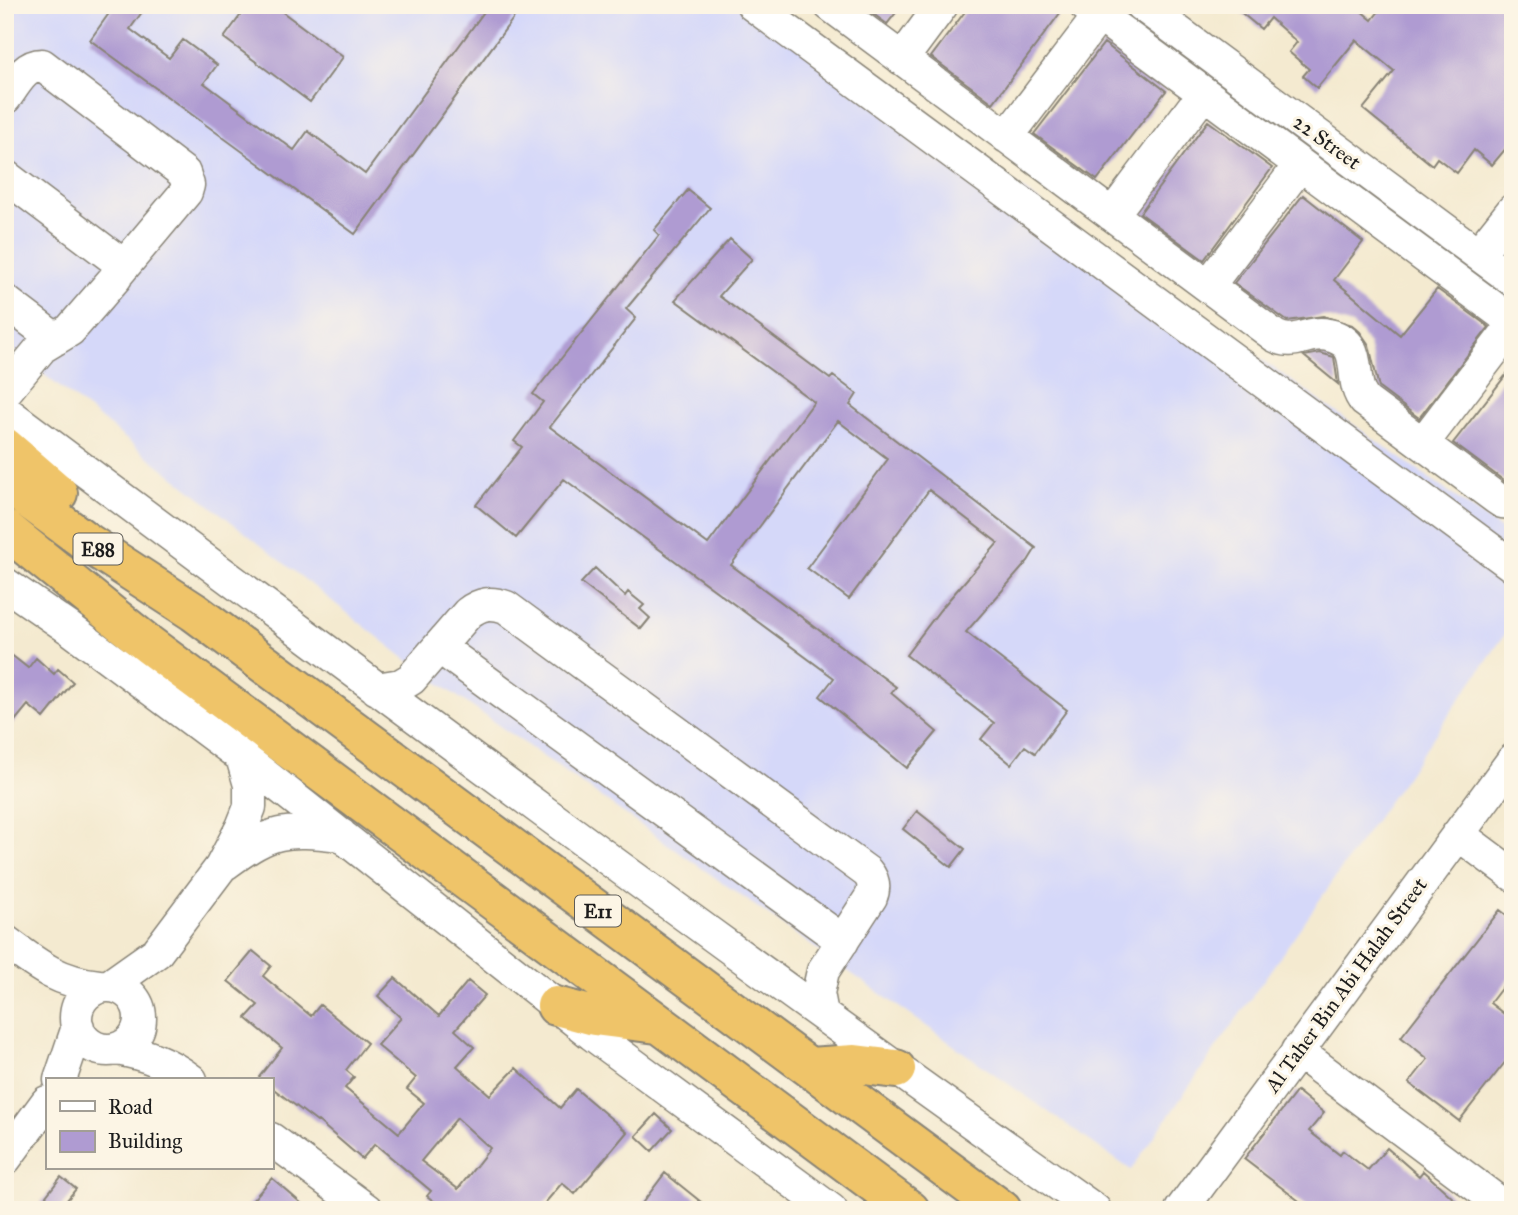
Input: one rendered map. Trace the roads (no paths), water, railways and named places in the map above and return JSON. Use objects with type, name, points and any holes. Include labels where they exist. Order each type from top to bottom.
[{"type":"highway","points":[[5,447],[194,612]]},
{"type":"highway","name":"E88","points":[[5,482],[88,543],[194,612]]},
{"type":"highway","name":"E88","points":[[5,529],[149,645]]},
{"type":"highway","points":[[8,585],[149,645]]},
{"type":"highway","name":"E11","points":[[194,612],[1002,1210]]},
{"type":"highway","name":"E11","points":[[149,645],[910,1210]]},
{"type":"highway","points":[[556,1006],[594,1016],[659,1024]]},
{"type":"highway","points":[[808,1067],[862,1064],[896,1069]]},
{"type":"street","points":[[754,5],[1513,566]]},
{"type":"street","points":[[830,5],[1275,336],[1282,340],[1298,341],[1321,334],[1346,343],[1355,358],[1357,389],[1365,401],[1496,498],[1502,502],[1513,503]]},
{"type":"street","points":[[902,59],[942,5]]},
{"type":"street","name":"22 Street","points":[[1142,5],[1513,280]]},
{"type":"street","points":[[1007,136],[1092,10],[1513,323],[1423,443]]},
{"type":"street","points":[[5,98],[27,69],[42,65],[184,173],[188,185],[186,192],[70,330],[42,347],[5,392]]},
{"type":"street","points":[[1112,215],[1204,93]]},
{"type":"street","points":[[1209,286],[1300,165]]},
{"type":"street","points":[[5,176],[115,258],[118,273]]},
{"type":"street","points":[[1478,254],[1513,210]]},
{"type":"street","points":[[5,301],[55,338]]},
{"type":"street","points":[[1266,384],[1298,341]]},
{"type":"street","points":[[1322,425],[1356,382]]},
{"type":"street","points":[[5,411],[377,690],[896,1069],[1095,1210]]},
{"type":"street","points":[[8,585],[242,757],[556,1006],[831,1210]]},
{"type":"street","points":[[377,690],[401,685],[411,679],[476,607],[496,604],[506,607],[867,872],[874,884],[871,897],[823,971],[819,982],[818,1003],[822,1014]]},
{"type":"street","points":[[439,647],[843,940]]},
{"type":"street","points":[[61,1078],[83,998],[157,952],[221,867],[250,807],[250,785],[242,757]]},
{"type":"street","name":"Al Taher Bin Abi Halah Street","points":[[1181,1210],[1513,760]]},
{"type":"street","points":[[221,867],[254,844],[281,833],[295,831],[341,835]]},
{"type":"street","points":[[1458,834],[1513,875]]},
{"type":"street","points":[[5,941],[40,966],[68,981],[128,992],[153,1043],[180,1073]]},
{"type":"street","points":[[72,1078],[134,1037],[157,952]]},
{"type":"street","points":[[40,966],[77,1022],[82,1036],[89,1043],[144,1055],[180,1073]]},
{"type":"street","points":[[1297,1051],[1509,1210]]},
{"type":"street","points":[[5,1159],[46,1103]]},
{"type":"street","points":[[273,1141],[355,1206]]}]
